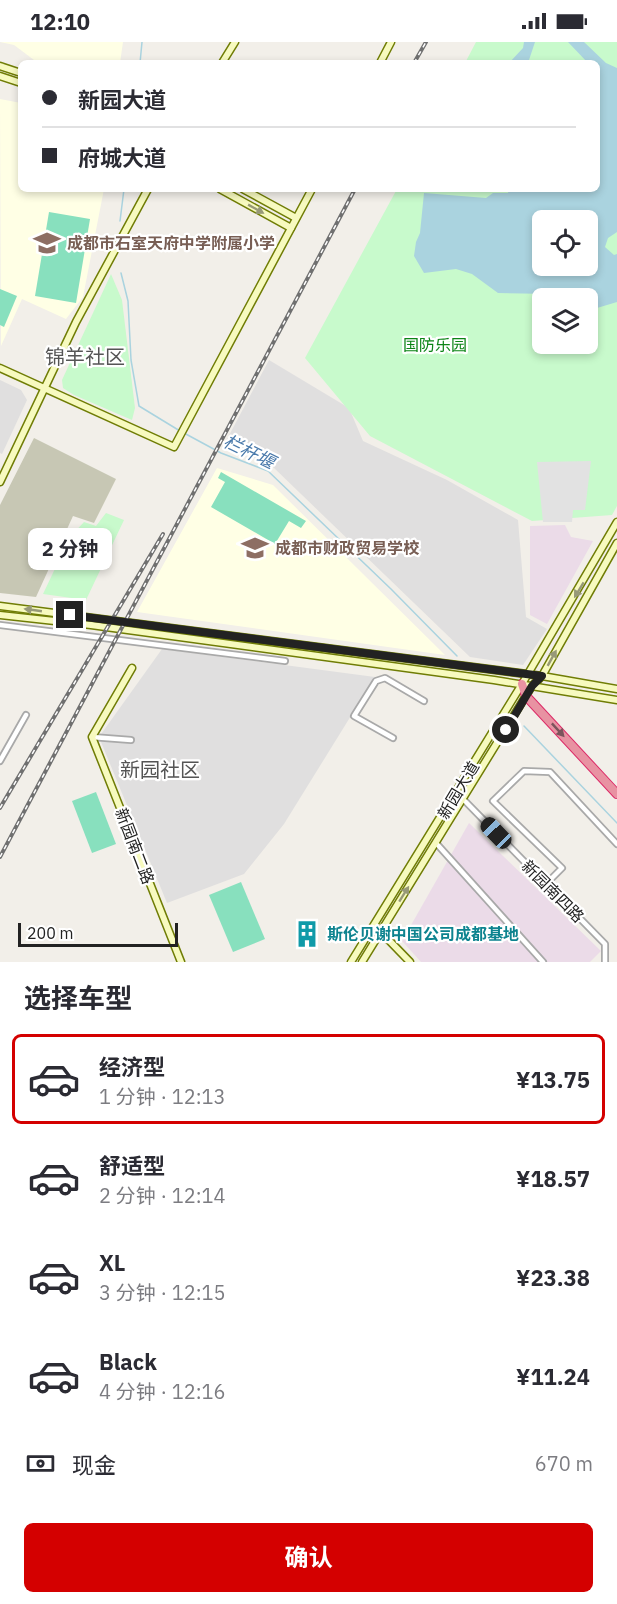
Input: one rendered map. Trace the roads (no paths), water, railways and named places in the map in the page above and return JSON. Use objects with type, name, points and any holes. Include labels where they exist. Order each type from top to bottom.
[{"type":"highway","points":[[522,684],[526,696],[617,794]]},
{"type":"street","points":[[224,60],[235,42]]},
{"type":"street","points":[[382,60],[391,42]]},
{"type":"street","points":[[0,66],[18,72]]},
{"type":"street","points":[[0,76],[18,82]]},
{"type":"street","points":[[0,482],[76,322],[146,192]]},
{"type":"street","points":[[225,192],[291,228]]},
{"type":"street","points":[[248,192],[296,218]]},
{"type":"street","points":[[0,368],[174,447],[310,192]]},
{"type":"street","name":"新园大道","points":[[351,962],[522,684],[617,522]]},
{"type":"street","points":[[608,539],[617,543]]},
{"type":"street","name":"新园大道","points":[[362,962],[532,686],[542,676],[617,543]]},
{"type":"street","points":[[0,606],[528,674],[617,689]]},
{"type":"street","points":[[0,615],[91,625],[522,684],[617,700]]},
{"type":"street","points":[[0,625],[285,661]]},
{"type":"street","points":[[131,740],[92,737],[132,668]]},
{"type":"street","points":[[393,738],[354,716],[376,681],[385,678],[424,701]]},
{"type":"street","points":[[0,760],[26,715]]},
{"type":"street","name":"新园南二路","points":[[92,737],[181,962]]},
{"type":"street","points":[[545,885],[562,868],[493,801],[524,771],[550,772],[617,844]]},
{"type":"street","name":"新园南四路","points":[[464,799],[545,885],[605,944],[605,962]]},
{"type":"street","points":[[436,843],[543,962]]},
{"type":"street","points":[[381,932],[410,962]]},
{"type":"water","points":[[524,42],[535,42],[529,60],[512,60],[523,48]]},
{"type":"water","points":[[568,42],[584,42],[606,63],[617,68],[617,232],[608,238],[605,247],[614,255],[617,254],[617,302],[598,308],[598,288],[532,288],[532,294],[498,293],[472,274],[456,269],[424,273],[414,256],[420,233],[424,193],[486,198],[493,193],[600,192],[600,60],[585,60]]},
{"type":"waterway","name":"栏杆堰","points":[[140,60],[142,42]]},
{"type":"waterway","name":"栏杆堰","points":[[120,221],[124,192]]},
{"type":"waterway","name":"栏杆堰","points":[[121,273],[128,301],[131,360],[139,406],[180,431]]},
{"type":"waterway","name":"栏杆堰","points":[[184,433],[221,453],[268,471],[457,656]]},
{"type":"waterway","name":"栏杆堰","points":[[524,726],[617,823]]},
{"type":"railway","points":[[416,60],[426,42]]},
{"type":"railway","points":[[0,857],[353,192]]},
{"type":"railway","points":[[0,808],[163,534]]},
{"type":"place","name":"成都市石室天府中学附属小学","points":[[47,243]]},
{"type":"place","name":"成都市财政贸易学校","points":[[255,548]]},
{"type":"place","name":"斯伦贝谢中国公司成都基地","points":[[307,934]]},
{"type":"district","name":"锦羊社区","points":[[85,357]]},
{"type":"district","name":"新园社区","points":[[160,770]]},
{"type":"park label","name":"国防乐园","points":[[435,345]]}]
